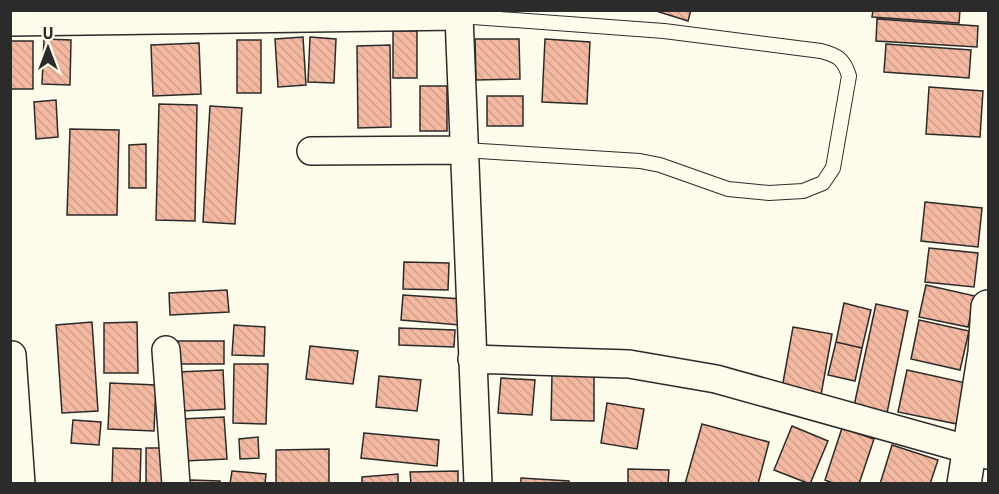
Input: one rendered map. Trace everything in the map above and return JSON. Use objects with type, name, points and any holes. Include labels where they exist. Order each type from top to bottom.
[{"type":"street","points":[[10,22],[459,13],[478,483]]},
{"type":"street","points":[[311,151],[464,158]]},
{"type":"street","points":[[964,483],[980,452],[988,307]]},
{"type":"street","points":[[166,350],[176,483]]},
{"type":"street","points":[[472,354],[629,364],[716,380],[980,452]]},
{"type":"street","points":[[12,355],[21,483]]},
{"type":"lane","points":[[459,13],[664,31],[820,51],[837,55],[845,63],[849,76],[833,168],[824,183],[802,191],[769,193],[729,189],[660,165],[640,161],[464,158]]},
{"type":"building","points":[[653,10],[691,10],[688,21]]},
{"type":"building","points":[[873,10],[960,10],[959,23],[872,17]]},
{"type":"building","points":[[877,19],[978,26],[977,47],[876,41]]},
{"type":"building","points":[[393,31],[417,31],[417,78],[393,78]]},
{"type":"building","points":[[303,37],[306,85],[278,87],[275,39]]},
{"type":"building","points":[[310,37],[336,39],[334,83],[308,82]]},
{"type":"building","points":[[44,39],[71,40],[70,85],[42,84]]},
{"type":"building","points":[[475,39],[519,39],[520,79],[476,80]]},
{"type":"building","points":[[545,39],[590,42],[587,104],[542,102]]},
{"type":"building","points":[[237,40],[261,40],[261,93],[237,93]]},
{"type":"building","points":[[10,41],[33,41],[33,89],[10,89]]},
{"type":"building","points":[[199,43],[201,94],[153,96],[151,45]]},
{"type":"building","points":[[886,44],[971,50],[969,78],[884,72]]},
{"type":"building","points":[[390,45],[391,127],[358,128],[357,46]]},
{"type":"building","points":[[420,86],[447,86],[447,131],[420,131]]},
{"type":"building","points":[[929,87],[983,91],[980,137],[926,134]]},
{"type":"building","points":[[487,96],[523,96],[523,126],[487,126]]},
{"type":"building","points":[[56,100],[58,137],[36,139],[34,102]]},
{"type":"building","points":[[159,104],[197,105],[195,221],[156,220]]},
{"type":"building","points":[[210,106],[242,108],[235,224],[203,222]]},
{"type":"building","points":[[70,129],[119,130],[117,215],[67,215]]},
{"type":"building","points":[[146,144],[146,188],[129,188],[129,145]]},
{"type":"building","points":[[925,202],[982,208],[978,247],[921,241]]},
{"type":"building","points":[[929,248],[978,253],[974,287],[925,282]]},
{"type":"building","points":[[404,262],[449,263],[448,290],[403,289]]},
{"type":"building","points":[[926,285],[975,296],[968,327],[919,317]]},
{"type":"building","points":[[227,290],[229,312],[170,315],[169,293]]},
{"type":"building","points":[[403,295],[462,299],[460,325],[401,320]]},
{"type":"building","points":[[844,303],[871,310],[862,348],[836,342]]},
{"type":"building","points":[[876,304],[908,311],[887,413],[854,406]]},
{"type":"building","points":[[919,320],[969,331],[960,370],[911,359]]},
{"type":"building","points":[[92,322],[98,411],[62,413],[56,325]]},
{"type":"building","points":[[137,322],[138,373],[104,373],[104,323]]},
{"type":"building","points":[[234,325],[265,327],[264,356],[232,355]]},
{"type":"building","points":[[793,327],[832,334],[821,395],[782,388]]},
{"type":"building","points":[[399,328],[455,330],[454,347],[399,345]]},
{"type":"building","points":[[178,341],[224,341],[224,364],[178,364]]},
{"type":"building","points":[[836,342],[862,348],[855,381],[828,375]]},
{"type":"building","points":[[310,346],[358,351],[353,384],[306,379]]},
{"type":"building","points":[[234,364],[268,364],[266,424],[233,423]]},
{"type":"building","points":[[223,370],[225,409],[180,411],[178,372]]},
{"type":"building","points":[[907,370],[966,383],[957,424],[898,412]]},
{"type":"building","points":[[552,374],[594,375],[594,421],[551,420]]},
{"type":"building","points":[[379,376],[421,380],[417,411],[376,407]]},
{"type":"building","points":[[501,378],[535,380],[532,415],[498,413]]},
{"type":"building","points":[[110,383],[156,385],[154,431],[108,429]]},
{"type":"building","points":[[607,403],[644,409],[637,449],[601,443]]},
{"type":"building","points":[[224,417],[227,459],[184,461],[181,419]]},
{"type":"building","points":[[73,420],[101,422],[99,445],[71,443]]},
{"type":"building","points":[[702,424],[769,442],[758,484],[685,484]]},
{"type":"building","points":[[792,426],[828,441],[810,484],[774,470]]},
{"type":"building","points":[[842,428],[874,439],[859,484],[835,484],[825,480]]},
{"type":"building","points":[[364,433],[439,440],[437,466],[361,458]]},
{"type":"building","points":[[258,437],[259,458],[240,459],[239,439]]},
{"type":"building","points":[[892,445],[938,460],[930,484],[880,484]]},
{"type":"building","points":[[113,448],[141,449],[140,484],[112,484]]},
{"type":"building","points":[[146,448],[168,448],[169,484],[146,484]]},
{"type":"building","points":[[329,449],[329,484],[276,484],[276,450]]},
{"type":"building","points":[[628,469],[669,470],[668,484],[628,484]]},
{"type":"building","points":[[232,471],[266,474],[265,484],[230,484]]},
{"type":"building","points":[[458,471],[458,484],[411,484],[410,472]]},
{"type":"building","points":[[398,474],[398,484],[362,484],[362,477]]},
{"type":"building","points":[[521,478],[569,481],[569,484],[521,484]]},
{"type":"building","points":[[190,480],[220,481],[220,484],[190,484]]}]
